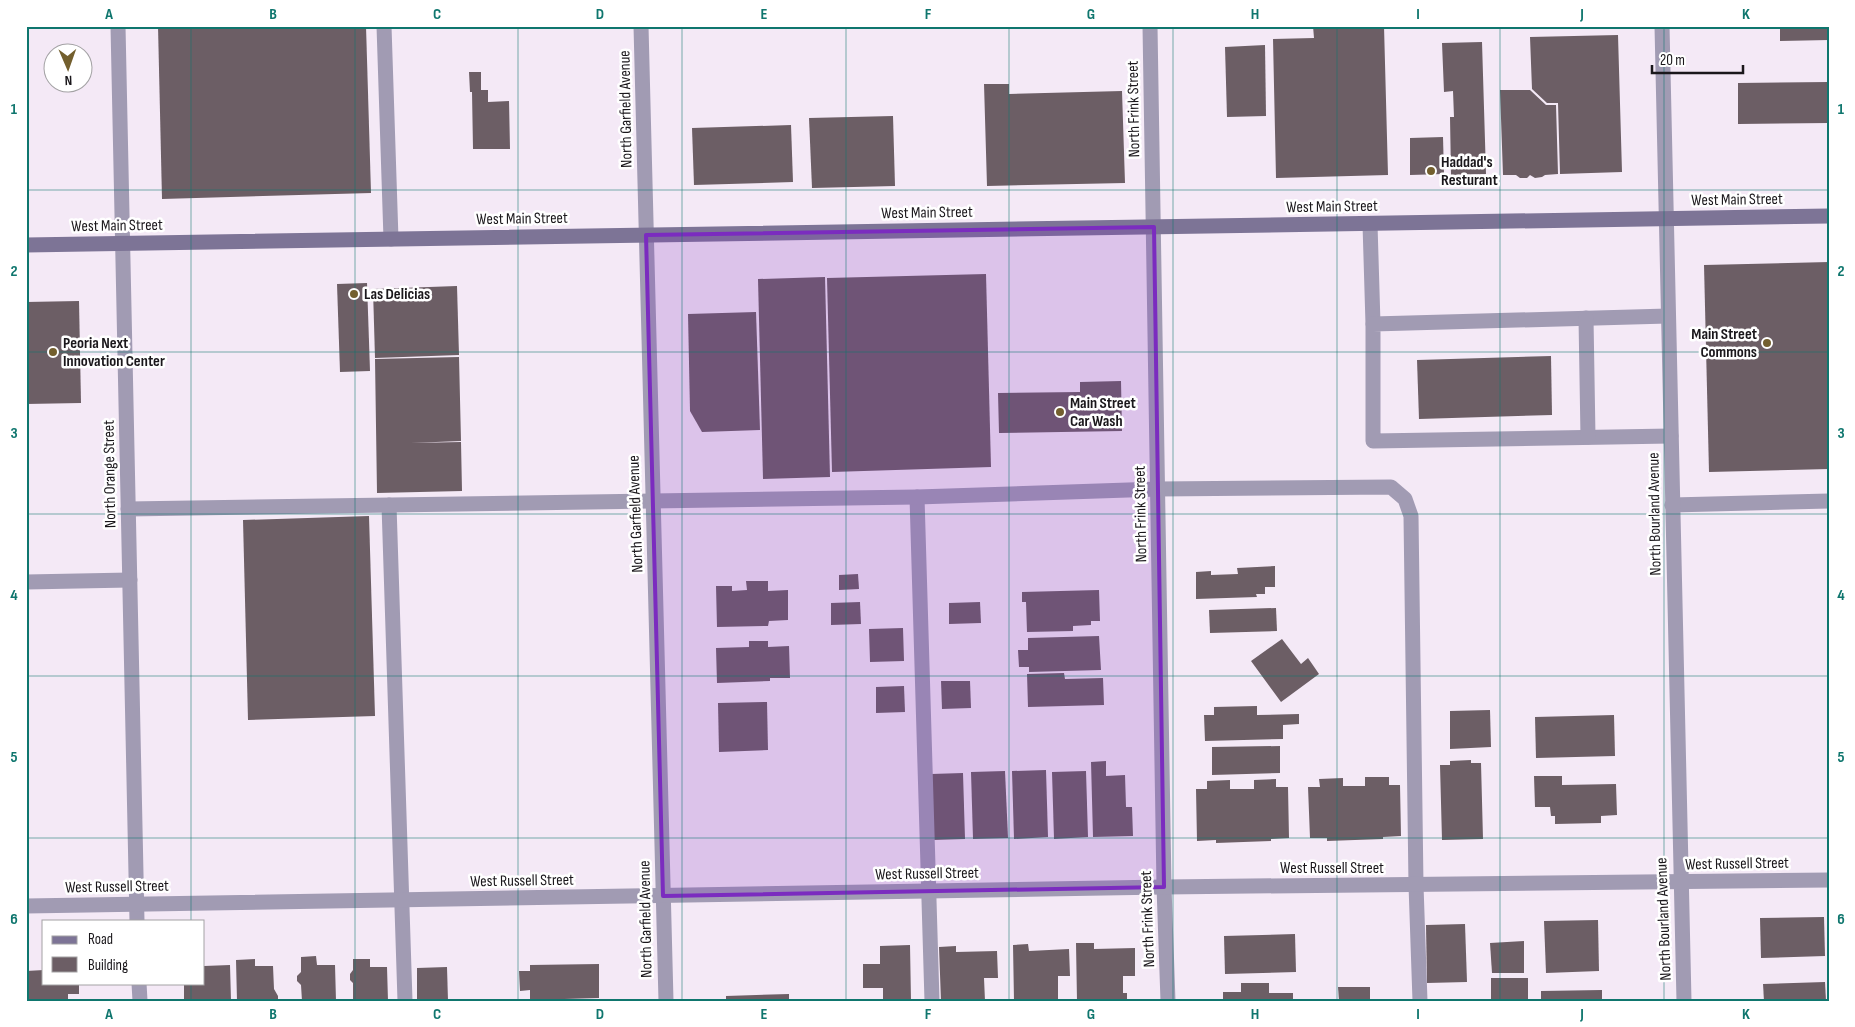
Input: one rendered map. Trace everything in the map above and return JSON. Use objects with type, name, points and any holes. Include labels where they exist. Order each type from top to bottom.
[{"type":"main road","name":"West Main Street","points":[[26,244],[1154,228],[1829,216]]},
{"type":"street","name":"North Orange Street","points":[[118,26],[137,920]]},
{"type":"street","points":[[384,26],[391,239]]},
{"type":"street","name":"North Garfield Avenue","points":[[641,26],[666,1001]]},
{"type":"street","name":"North Frink Street","points":[[1150,26],[1164,887],[1168,1001]]},
{"type":"street","name":"North Bourland Avenue","points":[[1662,26],[1684,1001]]},
{"type":"street","points":[[1370,224],[1373,324],[1373,441],[1671,436]]},
{"type":"street","points":[[1373,324],[1668,316]]},
{"type":"street","points":[[1586,318],[1588,437]]},
{"type":"street","points":[[128,509],[917,497],[1158,489],[1391,487],[1405,499],[1411,516],[1416,885],[1420,1001]]},
{"type":"street","points":[[917,497],[932,1001]]},
{"type":"street","points":[[1672,505],[1829,501]]},
{"type":"street","points":[[389,505],[405,1001]]},
{"type":"street","points":[[26,582],[130,580]]},
{"type":"street","name":"West Russell Street","points":[[26,906],[1164,887],[1829,880]]},
{"type":"street","points":[[139,984],[140,1001]]},
{"type":"highlighted area","points":[[1154,227],[1164,887],[663,896],[646,235]]},
{"type":"building","points":[[158,26],[366,26],[371,193],[162,199]]},
{"type":"building","points":[[1313,26],[1384,26],[1388,175],[1276,178],[1273,39],[1314,38]]},
{"type":"building","points":[[1780,26],[1829,26],[1829,40],[1780,41]]},
{"type":"building","points":[[1618,35],[1622,172],[1560,174],[1558,103],[1547,103],[1532,89],[1530,37]]},
{"type":"building","points":[[1482,42],[1486,174],[1451,175],[1450,117],[1454,117],[1453,91],[1444,92],[1442,43]]},
{"type":"building","points":[[1265,45],[1266,116],[1227,117],[1225,47]]},
{"type":"building","points":[[469,72],[481,72],[481,90],[488,90],[488,102],[509,101],[510,149],[473,149],[472,92],[470,92]]},
{"type":"building","points":[[1829,82],[1829,123],[1738,124],[1738,83]]},
{"type":"building","points":[[984,84],[1009,84],[1009,94],[1122,91],[1125,183],[987,186]]},
{"type":"building","points":[[1500,90],[1530,90],[1546,105],[1556,105],[1558,174],[1535,178],[1530,175],[1527,178],[1520,178],[1516,175],[1503,175]]},
{"type":"building","points":[[893,116],[895,186],[812,188],[809,118]]},
{"type":"building","points":[[791,125],[793,182],[694,185],[692,128]]},
{"type":"building","points":[[1443,137],[1444,174],[1410,175],[1410,138]]},
{"type":"building","name":"Main Street Commons","points":[[1829,262],[1829,469],[1709,472],[1704,265]]},
{"type":"building","points":[[986,274],[991,467],[832,472],[827,278]]},
{"type":"building","points":[[825,277],[830,477],[763,479],[758,279]]},
{"type":"building","points":[[367,283],[370,371],[340,372],[337,284]]},
{"type":"building","points":[[457,286],[459,355],[375,358],[373,289]]},
{"type":"building","name":"Peoria Next Innovation Center","points":[[79,301],[81,403],[26,404],[26,302]]},
{"type":"building","points":[[756,312],[760,430],[702,432],[690,411],[688,314]]},
{"type":"building","points":[[1551,356],[1552,415],[1419,419],[1417,360]]},
{"type":"building","points":[[459,357],[461,441],[411,443],[461,442],[462,491],[377,493],[375,359]]},
{"type":"building","name":"Main Street Car Wash","points":[[1121,381],[1122,431],[999,433],[998,393],[1080,392],[1080,382]]},
{"type":"building","points":[[369,516],[375,716],[248,720],[243,520]]},
{"type":"building","points":[[1275,566],[1275,587],[1265,587],[1265,594],[1256,594],[1257,597],[1196,599],[1196,572],[1211,571],[1211,575],[1238,574],[1237,568]]},
{"type":"building","points":[[858,574],[859,589],[839,590],[839,575]]},
{"type":"building","points":[[746,581],[768,581],[768,591],[788,590],[788,620],[769,621],[768,626],[717,627],[716,586],[732,586],[732,591],[747,590]]},
{"type":"building","points":[[1099,590],[1100,621],[1091,621],[1091,625],[1073,626],[1073,631],[1027,632],[1026,602],[1022,602],[1022,592]]},
{"type":"building","points":[[860,602],[861,624],[831,625],[831,603]]},
{"type":"building","points":[[980,602],[981,623],[949,624],[949,603]]},
{"type":"building","points":[[1276,608],[1277,631],[1210,633],[1209,610]]},
{"type":"building","points":[[903,628],[904,661],[870,662],[869,629]]},
{"type":"building","points":[[1099,636],[1101,670],[1029,672],[1029,667],[1019,667],[1018,650],[1028,650],[1028,638]]},
{"type":"building","points":[[1282,639],[1301,664],[1308,658],[1319,674],[1281,702],[1251,661]]},
{"type":"building","points":[[749,641],[768,641],[768,647],[789,646],[790,678],[770,678],[770,681],[717,683],[716,648],[749,647]]},
{"type":"building","points":[[1064,673],[1065,679],[1103,678],[1104,705],[1028,707],[1027,674]]},
{"type":"building","points":[[941,681],[970,681],[971,708],[942,709]]},
{"type":"building","points":[[904,686],[905,712],[876,713],[876,687]]},
{"type":"building","points":[[767,702],[768,750],[719,752],[718,703]]},
{"type":"building","points":[[1257,706],[1257,715],[1299,714],[1299,724],[1283,725],[1283,739],[1205,741],[1204,715],[1214,715],[1214,707]]},
{"type":"building","points":[[1490,710],[1491,747],[1450,749],[1450,711]]},
{"type":"building","points":[[1614,715],[1615,756],[1536,758],[1535,717]]},
{"type":"building","points":[[1280,746],[1280,773],[1212,775],[1212,747]]},
{"type":"building","points":[[1471,760],[1471,763],[1481,763],[1483,839],[1442,840],[1440,765],[1450,765],[1450,761]]},
{"type":"building","points":[[1106,761],[1106,776],[1125,775],[1126,807],[1132,807],[1133,836],[1093,837],[1091,762]]},
{"type":"building","points":[[1046,770],[1048,837],[1014,839],[1012,771]]},
{"type":"building","points":[[1005,771],[1008,838],[973,839],[971,772]]},
{"type":"building","points":[[1086,771],[1088,837],[1054,839],[1052,772]]},
{"type":"building","points":[[963,773],[965,839],[933,840],[931,774]]},
{"type":"building","points":[[1534,776],[1562,776],[1562,785],[1616,784],[1617,815],[1601,816],[1601,823],[1555,824],[1555,816],[1551,816],[1550,807],[1535,807]]},
{"type":"building","points":[[1365,777],[1389,777],[1389,785],[1400,785],[1401,836],[1383,837],[1383,839],[1327,841],[1327,838],[1310,838],[1308,787],[1320,787],[1319,779],[1343,778],[1343,786],[1365,786]]},
{"type":"building","points":[[1276,779],[1276,787],[1288,787],[1289,838],[1271,839],[1271,841],[1216,843],[1216,840],[1197,841],[1196,789],[1207,789],[1207,781],[1230,780],[1230,789],[1254,789],[1254,780]]},
{"type":"building","points":[[1824,917],[1825,956],[1761,958],[1760,918]]},
{"type":"building","points":[[1598,920],[1599,971],[1546,973],[1544,921]]},
{"type":"building","points":[[1465,924],[1467,982],[1427,983],[1426,925]]},
{"type":"building","points":[[1295,934],[1296,972],[1225,974],[1224,936]]},
{"type":"building","points":[[1524,941],[1524,973],[1492,973],[1490,943]]},
{"type":"building","points":[[1076,943],[1094,943],[1094,949],[1135,948],[1135,976],[1123,976],[1123,993],[1127,993],[1127,1001],[1077,1001]]},
{"type":"building","points":[[1028,944],[1029,951],[1069,949],[1070,976],[1058,976],[1058,1001],[1014,1001],[1013,945]]},
{"type":"building","points":[[910,945],[911,1001],[883,1001],[883,988],[863,988],[863,964],[880,964],[880,946]]},
{"type":"building","points":[[956,946],[956,952],[997,951],[998,978],[984,978],[985,1001],[941,1001],[939,947]]},
{"type":"building","points":[[316,956],[317,965],[335,965],[336,1001],[302,1001],[301,985],[297,981],[297,976],[301,972],[301,957]]},
{"type":"building","points":[[255,959],[255,966],[273,966],[274,989],[278,996],[278,1001],[237,1001],[236,960]]},
{"type":"building","points":[[353,959],[370,959],[370,967],[387,967],[388,1001],[353,1001],[353,983],[350,980],[350,974],[353,970]]},
{"type":"building","points":[[599,964],[599,998],[530,1000],[530,990],[520,991],[519,971],[530,971],[530,965]]},
{"type":"building","points":[[230,965],[231,1001],[184,1001],[184,984],[205,984],[205,966]]},
{"type":"building","points":[[447,967],[448,1001],[417,1001],[417,968]]},
{"type":"building","points":[[42,970],[42,984],[79,984],[79,994],[68,994],[68,1001],[26,1001],[26,971]]},
{"type":"building","points":[[1491,978],[1528,978],[1528,1000],[1491,1001]]},
{"type":"building","points":[[1825,982],[1826,1001],[1764,1001],[1763,984]]},
{"type":"building","points":[[1241,983],[1269,983],[1269,993],[1293,993],[1293,1001],[1223,1001],[1223,992],[1241,992]]},
{"type":"building","points":[[1338,987],[1370,987],[1370,1001],[1339,1001]]},
{"type":"building","points":[[1602,990],[1602,1001],[1541,1001],[1541,991]]},
{"type":"building","points":[[789,994],[789,1001],[726,1001],[726,996]]},
{"type":"place","name":"Haddad's Resturant","points":[[1431,171]]},
{"type":"place","name":"Las Delicias","points":[[354,294]]},
{"type":"place","name":"Main Street Commons","points":[[1767,343]]},
{"type":"place","name":"Peoria Next Innovation Center","points":[[53,352]]},
{"type":"place","name":"Main Street Car Wash","points":[[1060,412]]}]
